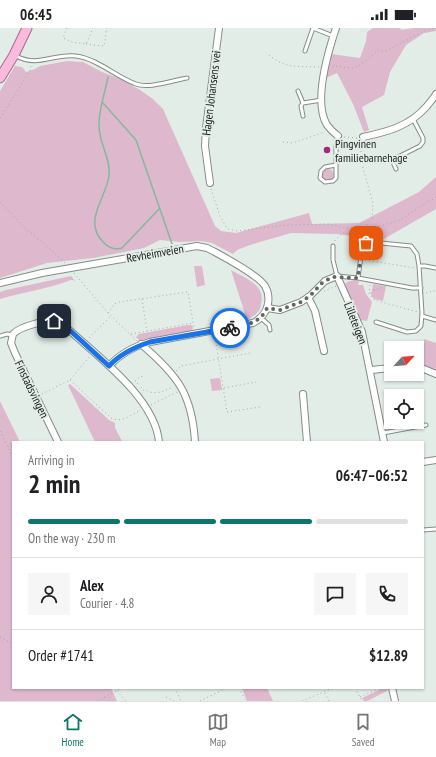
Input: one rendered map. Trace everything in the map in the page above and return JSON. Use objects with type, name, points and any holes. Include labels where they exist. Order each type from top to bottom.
[{"type":"main road","points":[[0,78],[14,55],[27,28]]},
{"type":"street","name":"Hagen Johansens vei","points":[[210,183],[205,146],[206,128],[219,28]]},
{"type":"street","points":[[336,28],[325,67],[322,100],[323,115],[327,124],[338,136]]},
{"type":"street","points":[[363,137],[392,130],[413,119],[436,96]]},
{"type":"street","name":"Revheimveien","points":[[0,283],[30,275],[190,247],[204,247],[213,251],[260,281],[265,286],[268,293],[267,308]]},
{"type":"street","points":[[109,366],[123,354],[141,344],[253,323],[261,318],[267,308],[280,310],[308,298],[325,280],[337,276]]},
{"type":"street","name":"Lilleteigen","points":[[337,276],[360,327],[371,370],[384,441]]},
{"type":"street","points":[[308,298],[315,311],[324,351]]},
{"type":"street","points":[[13,335],[23,328],[54,321],[64,325],[136,392],[158,432],[159,441]]},
{"type":"street","name":"Finstadsvingen","points":[[13,335],[11,343],[13,350],[58,441]]},
{"type":"street","points":[[141,344],[169,369],[183,390],[192,414],[195,441]]},
{"type":"street","points":[[371,370],[384,369]]},
{"type":"street","points":[[424,369],[436,374]]},
{"type":"street","points":[[303,394],[307,441]]},
{"type":"street","points":[[424,462],[436,460],[436,464]]},
{"type":"street","points":[[392,689],[395,701]]},
{"type":"lane","points":[[305,51],[313,28],[333,36]]},
{"type":"lane","points":[[14,55],[24,60],[32,61],[75,56],[88,59],[137,84],[146,86],[187,78]]},
{"type":"lane","points":[[298,91],[302,103],[303,116]]},
{"type":"lane","points":[[302,103],[322,100]]},
{"type":"lane","points":[[396,169],[392,160],[420,146],[423,142],[423,138],[413,119]]},
{"type":"lane","points":[[336,165],[325,167],[321,171],[320,178],[325,182],[330,182],[335,179],[336,165],[338,136]]},
{"type":"lane","points":[[358,278],[360,260],[364,245],[366,243],[371,242],[411,246],[417,254],[421,288],[421,326],[418,329],[407,332],[376,322]]},
{"type":"lane","points":[[333,246],[333,260],[337,276],[421,288]]},
{"type":"lane","points":[[419,268],[425,266],[436,268]]},
{"type":"lane","points":[[422,314],[436,320]]},
{"type":"lane","points":[[261,318],[269,325],[270,330]]},
{"type":"lane","points":[[0,336],[7,334],[13,335]]},
{"type":"lane","points":[[383,433],[426,425]]},
{"type":"lane","points":[[424,530],[436,529]]},
{"type":"path","points":[[67,28],[63,38],[72,42],[104,46],[107,28]]},
{"type":"path","points":[[86,44],[92,28]]},
{"type":"path","points":[[269,55],[276,61],[287,66],[341,66],[351,68],[360,65],[379,50],[384,52],[424,31],[436,28]]},
{"type":"path","points":[[0,118],[30,71],[32,61]]},
{"type":"path","points":[[283,142],[293,143],[332,130]]},
{"type":"path","points":[[338,136],[360,138],[363,168],[374,204],[372,218],[360,234]]},
{"type":"path","points":[[210,183],[220,216],[228,229],[233,231],[286,225],[329,224],[344,228],[364,229],[382,226],[398,221],[436,197]]},
{"type":"path","points":[[0,202],[24,227],[70,268]]},
{"type":"path","points":[[333,246],[336,239],[343,233],[360,234]]},
{"type":"path","points":[[360,234],[364,245]]},
{"type":"path","points":[[360,260],[419,268]]},
{"type":"path","points":[[74,274],[108,313],[141,344]]},
{"type":"path","points":[[371,281],[369,294],[374,300],[422,314]]},
{"type":"path","points":[[323,291],[340,284]]},
{"type":"path","points":[[369,294],[387,284]]},
{"type":"path","points":[[421,294],[436,291]]},
{"type":"path","points":[[108,313],[114,304],[118,302],[188,292],[195,333]]},
{"type":"path","points":[[142,298],[147,331]]},
{"type":"path","points":[[84,343],[111,316]]},
{"type":"path","points":[[130,334],[193,323]]},
{"type":"path","points":[[214,330],[227,412],[260,407]]},
{"type":"path","points":[[36,397],[70,380],[94,352]]},
{"type":"path","points":[[177,370],[179,367],[218,358],[250,353]]},
{"type":"path","points":[[138,384],[135,381],[144,376]]},
{"type":"path","points":[[70,380],[111,418],[116,420],[122,420],[183,390]]},
{"type":"path","points":[[223,388],[256,382]]},
{"type":"path","points":[[141,387],[144,390],[155,392],[163,392],[170,388]]},
{"type":"path","points":[[0,431],[12,456]]},
{"type":"path","points":[[0,637],[12,643]]},
{"type":"path","points":[[97,701],[120,689]]},
{"type":"path","points":[[175,689],[181,701]]},
{"type":"path","points":[[200,701],[225,689]]},
{"type":"path","points":[[240,689],[246,701]]},
{"type":"path","points":[[302,701],[331,689]]},
{"type":"path","points":[[356,689],[362,701]]},
{"type":"path","points":[[360,698],[378,689]]},
{"type":"path","points":[[117,691],[126,701]]},
{"type":"path","points":[[324,692],[328,700],[325,701]]},
{"type":"path","points":[[166,697],[174,701]]},
{"type":"shaded area","points":[[373,28],[400,28],[401,30],[436,28],[436,31],[424,33],[406,45],[390,72],[384,95],[362,107],[369,130],[364,132],[353,104],[337,73],[326,78],[331,54],[360,58],[366,41],[367,32]]},
{"type":"shaded area","points":[[67,61],[83,62],[118,78],[140,90],[153,99],[163,109],[215,226],[221,231],[236,233],[309,213],[312,224],[359,223],[419,192],[436,177],[436,209],[382,240],[337,234],[291,233],[250,245],[237,250],[233,254],[212,243],[201,241],[180,242],[160,240],[144,248],[93,258],[47,263],[0,278],[0,91],[15,66],[22,67],[26,72],[40,66]]},
{"type":"shaded area","points":[[326,169],[330,169],[334,175],[330,181],[326,181],[322,177],[322,173]]},
{"type":"shaded area","points":[[194,266],[202,266],[205,285],[197,287]]},
{"type":"shaded area","points":[[231,270],[253,283],[257,287],[262,297],[258,312],[247,320]]},
{"type":"shaded area","points":[[71,276],[76,282],[71,280],[54,286],[0,299],[0,292],[6,290]]},
{"type":"shaded area","points":[[354,280],[359,281],[358,285],[363,285],[366,294],[372,302],[367,321],[360,320],[344,286],[347,282]]},
{"type":"shaded area","points":[[373,284],[386,286],[383,301],[374,299],[371,295]]},
{"type":"shaded area","points":[[188,325],[193,327],[192,331],[143,341],[140,341],[136,337],[139,334]]},
{"type":"shaded area","points":[[424,339],[436,343],[436,371],[424,367]]},
{"type":"shaded area","points":[[220,378],[222,390],[212,391],[210,379]]},
{"type":"shaded area","points":[[70,384],[109,420],[115,423],[115,428],[122,441],[95,441],[68,385]]},
{"type":"shaded area","points":[[0,401],[20,441],[12,441],[12,689],[111,689],[117,701],[0,701]]},
{"type":"shaded area","points":[[242,689],[267,689],[273,701],[247,701]]},
{"type":"shaded area","points":[[381,689],[387,689],[387,691],[367,701],[364,701],[362,698]]},
{"type":"waterway","points":[[108,77],[100,113],[99,128],[108,160],[109,176],[95,219],[95,227],[98,236],[108,247],[120,249],[159,209]]},
{"type":"waterway","points":[[103,103],[136,140],[172,244]]},
{"type":"way so far","points":[[230,328],[255,322],[262,317],[267,308],[280,310],[308,298],[328,278],[337,276],[358,278],[362,248],[366,243]]},
{"type":"place","name":"Pingvinen familiebarnehage","points":[[327,150]]},
{"type":"route","points":[[54,321],[64,325],[109,366],[123,354],[141,344],[230,328]]}]
